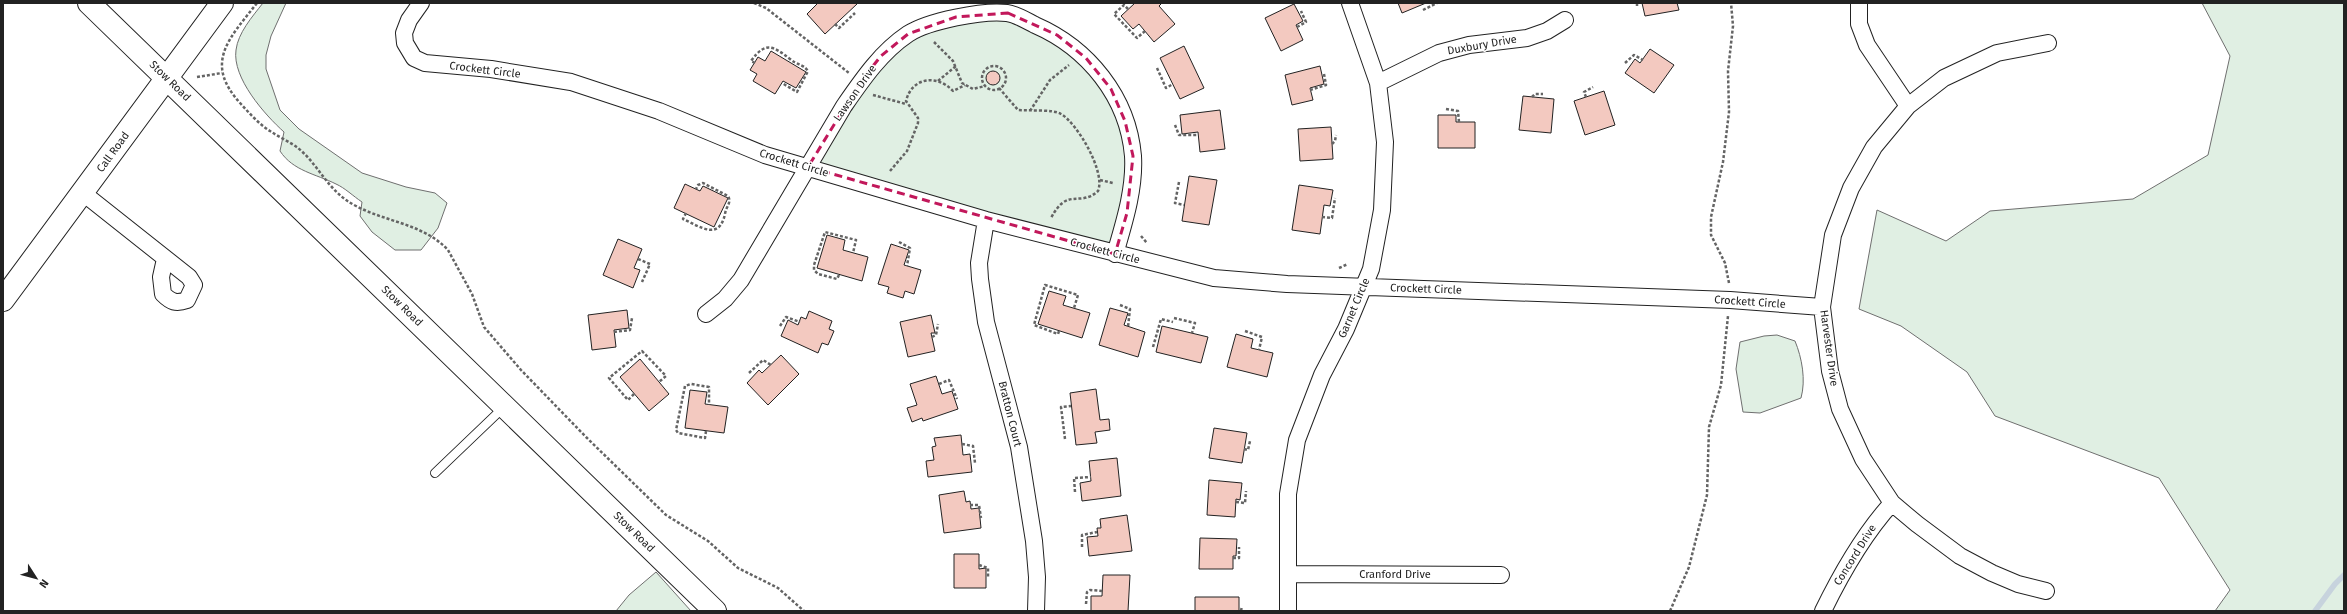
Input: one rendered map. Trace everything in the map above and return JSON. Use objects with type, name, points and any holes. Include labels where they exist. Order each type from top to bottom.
[{"type":"street","name":"Stow Road","points":[[89,3],[715,611]]},
{"type":"street","name":"Call Road","points":[[3,300],[222,3]]},
{"type":"street","name":"Crockett Circle","points":[[421,3],[409,20],[404,33],[408,51],[414,58],[425,63],[491,69],[571,82],[660,111],[765,155],[986,220],[1214,278],[1364,287],[1730,300],[1822,307]]},
{"type":"street","name":"Garnet Circle","points":[[1288,611],[1288,494],[1297,440],[1322,375],[1346,329],[1371,269],[1382,210],[1385,142],[1378,83],[1350,3]]},
{"type":"street","points":[[1859,3],[1859,24],[1868,45],[1908,106]]},
{"type":"street","name":"Lawson Drive","points":[[706,314],[724,300],[741,280],[861,81],[881,56],[908,34],[956,17],[1009,8],[1057,35],[1086,58],[1111,89],[1125,121],[1133,156],[1127,212],[1115,254]]},
{"type":"street","name":"Duxbury Drive","points":[[1378,83],[1439,53],[1469,45],[1527,38],[1547,31],[1565,20]]},
{"type":"street","name":"Harvester Drive","points":[[2046,591],[1998,576],[1960,556],[1892,503],[1863,458],[1840,409],[1830,371],[1822,307],[1833,235],[1851,188],[1874,147],[1908,106],[1944,78],[1996,53],[2048,43]]},
{"type":"street","points":[[83,193],[189,277],[194,285],[187,300],[178,303],[169,300],[163,294],[161,277],[165,259]]},
{"type":"street","name":"Bratton Court","points":[[986,220],[979,263],[980,279],[986,322],[1020,452],[1034,541],[1037,577],[1036,611]]},
{"type":"street","name":"Concord Drive","points":[[1823,611],[1838,580],[1866,532],[1892,503]]},
{"type":"street","name":"Cranford Drive","points":[[1289,574],[1501,575]]},
{"type":"lane","points":[[435,473],[505,406]]},
{"type":"path","points":[[257,3],[228,43],[222,60],[222,73],[229,91],[260,124],[297,147],[328,185],[342,197],[355,206],[413,228],[442,244],[472,294],[484,327],[521,370],[575,426],[666,515],[708,541],[738,568],[778,588],[804,611]]},
{"type":"path","points":[[754,3],[766,8],[841,69],[861,81]]},
{"type":"path","points":[[1423,10],[1437,3]]},
{"type":"path","points":[[1637,3],[1637,8]]},
{"type":"path","points":[[1128,9],[1124,5],[1114,14],[1137,38],[1145,31]]},
{"type":"path","points":[[1297,27],[1306,22],[1301,11]]},
{"type":"path","points":[[835,24],[839,28],[855,13]]},
{"type":"path","points":[[934,42],[956,66],[959,78],[965,85],[973,89],[985,86],[992,89],[999,88],[1006,79],[1004,71],[998,66],[990,66],[984,71],[982,79],[985,86]]},
{"type":"path","points":[[755,63],[751,61],[755,55],[762,50],[774,47],[794,62],[805,66],[808,71],[808,75],[797,92],[782,83]]},
{"type":"path","points":[[1625,63],[1634,55],[1643,60]]},
{"type":"path","points":[[1030,111],[1050,80],[1069,64]]},
{"type":"path","points":[[937,82],[956,66]]},
{"type":"path","points":[[1157,68],[1166,88],[1173,84]]},
{"type":"path","points":[[197,77],[222,73]]},
{"type":"path","points":[[1310,90],[1326,85],[1324,74]]},
{"type":"path","points":[[907,104],[907,95],[914,84],[918,82],[937,82],[946,84],[953,91],[965,85]]},
{"type":"path","points":[[1586,97],[1584,92],[1593,87]]},
{"type":"path","points":[[999,88],[1014,108],[1018,110],[1054,111],[1065,117],[1093,156],[1100,180],[1100,186],[1093,195],[1069,198],[1057,207],[1051,218]]},
{"type":"path","points":[[872,94],[907,104],[918,118],[918,123],[907,151],[890,171]]},
{"type":"path","points":[[1532,97],[1535,94],[1543,94]]},
{"type":"path","points":[[1446,109],[1458,111],[1459,122]]},
{"type":"path","points":[[1175,126],[1179,135],[1198,134]]},
{"type":"path","points":[[1332,144],[1335,141],[1336,135]]},
{"type":"path","points":[[1100,180],[1113,183]]},
{"type":"path","points":[[1179,182],[1175,203],[1184,205]]},
{"type":"path","points":[[686,213],[683,219],[703,228],[711,230],[722,226],[729,204],[728,196],[703,183],[698,185],[696,189]]},
{"type":"path","points":[[1322,217],[1332,218],[1335,198]]},
{"type":"path","points":[[839,275],[837,279],[818,274],[814,270],[814,265],[825,232],[856,240],[853,253]]},
{"type":"path","points":[[1141,236],[1152,247]]},
{"type":"path","points":[[899,242],[910,248],[907,266]]},
{"type":"path","points":[[638,259],[650,264],[642,282]]},
{"type":"path","points":[[1335,268],[1348,264]]},
{"type":"path","points":[[1059,331],[1058,334],[1034,325],[1045,285],[1078,295],[1074,308]]},
{"type":"path","points":[[1120,306],[1130,309],[1128,327]]},
{"type":"path","points":[[780,326],[786,317],[800,322]]},
{"type":"path","points":[[614,332],[630,330],[632,318]]},
{"type":"path","points":[[1174,318],[1195,323],[1192,333]]},
{"type":"path","points":[[1154,347],[1161,319],[1173,322]]},
{"type":"path","points":[[932,337],[936,335],[938,324]]},
{"type":"path","points":[[1245,332],[1262,337],[1259,350]]},
{"type":"path","points":[[634,394],[628,400],[609,378],[642,351],[666,376],[659,382]]},
{"type":"path","points":[[749,373],[762,360],[771,365]]},
{"type":"path","points":[[939,384],[948,380],[957,399]]},
{"type":"path","points":[[706,431],[705,438],[678,433],[676,430],[685,386],[691,384],[709,387],[709,405]]},
{"type":"path","points":[[1065,440],[1061,407],[1071,406]]},
{"type":"path","points":[[1244,449],[1248,450],[1250,441]]},
{"type":"path","points":[[962,444],[972,446],[975,463]]},
{"type":"path","points":[[1075,492],[1074,478],[1091,477]]},
{"type":"path","points":[[1236,502],[1245,503],[1246,492]]},
{"type":"path","points":[[970,504],[979,505],[981,518]]},
{"type":"path","points":[[1082,547],[1082,536],[1097,532]]},
{"type":"path","points":[[1233,558],[1239,558],[1239,547]]},
{"type":"path","points":[[979,565],[988,568],[988,578]]},
{"type":"path","points":[[1086,604],[1087,592],[1090,590],[1102,590]]},
{"type":"path","points":[[1241,611],[1242,606]]},
{"type":"highlighted area","points":[[1008,13],[1057,35],[1086,58],[1111,89],[1125,121],[1133,156],[1127,213],[1115,254],[808,167],[861,81],[881,56],[908,34],[956,17]]},
{"type":"green space","points":[[263,3],[286,3],[271,36],[266,55],[266,69],[280,110],[299,129],[362,173],[406,187],[435,193],[447,203],[438,228],[421,250],[395,250],[372,232],[360,216],[362,202],[339,186],[298,168],[285,158],[280,151],[284,132],[259,106],[251,95],[244,84],[236,61],[237,44],[240,37],[246,25]]},
{"type":"green space","points":[[2202,3],[2344,3],[2344,611],[2215,611],[2230,590],[2159,478],[1995,416],[1967,372],[1901,326],[1859,309],[1877,210],[1946,241],[1990,211],[2133,199],[2208,155],[2230,56]]},
{"type":"green space","points":[[1008,13],[1057,35],[1109,84],[1133,156],[1115,254],[808,167],[844,106],[908,34]]},
{"type":"green space","points":[[1777,335],[1795,341],[1800,355],[1803,377],[1801,398],[1760,413],[1743,412],[1736,369],[1740,342],[1764,336]]},
{"type":"green space","points":[[656,572],[691,611],[616,611],[629,595]]},
{"type":"building","points":[[818,3],[857,4],[825,34],[807,14]]},
{"type":"building","points":[[1135,3],[1162,3],[1159,6],[1175,24],[1154,42],[1139,24],[1133,29],[1121,16]]},
{"type":"building","points":[[1398,3],[1426,3],[1402,13]]},
{"type":"building","points":[[1642,3],[1677,3],[1679,10],[1645,16]]},
{"type":"building","points":[[1294,4],[1303,21],[1296,25],[1303,40],[1281,51],[1265,18]]},
{"type":"building","points":[[1184,46],[1204,88],[1180,99],[1160,58]]},
{"type":"building","points":[[1650,49],[1674,65],[1654,93],[1625,73],[1635,59],[1640,63]]},
{"type":"building","points":[[771,51],[806,72],[796,88],[783,81],[775,94],[753,81],[757,74],[750,70],[758,57],[765,61]]},
{"type":"building","points":[[1320,66],[1324,84],[1310,88],[1313,100],[1292,105],[1285,75]]},
{"type":"building","points":[[993,71],[998,73],[1000,78],[998,83],[993,85],[988,83],[986,78],[988,73]]},
{"type":"building","points":[[1604,91],[1615,125],[1585,135],[1574,101]]},
{"type":"building","points":[[1523,96],[1554,99],[1551,133],[1519,130]]},
{"type":"building","points":[[1220,110],[1225,149],[1200,152],[1198,132],[1182,134],[1180,115]]},
{"type":"building","points":[[1438,115],[1456,115],[1456,122],[1475,122],[1475,148],[1438,148]]},
{"type":"building","points":[[1331,127],[1333,159],[1300,161],[1298,129]]},
{"type":"building","points":[[1189,176],[1217,180],[1209,225],[1182,221]]},
{"type":"building","points":[[685,184],[700,191],[703,186],[728,198],[714,227],[674,208]]},
{"type":"building","points":[[1299,185],[1333,190],[1330,206],[1324,205],[1320,234],[1292,230]]},
{"type":"building","points":[[827,235],[845,240],[843,250],[868,257],[862,281],[817,268]]},
{"type":"building","points":[[618,239],[642,249],[634,268],[640,270],[633,288],[603,275]]},
{"type":"building","points":[[891,244],[909,250],[904,265],[921,270],[914,294],[905,291],[903,298],[887,293],[889,287],[878,284]]},
{"type":"building","points":[[1049,291],[1066,296],[1063,305],[1090,313],[1082,338],[1038,324]]},
{"type":"building","points":[[1110,308],[1128,313],[1124,325],[1145,332],[1138,357],[1099,345]]},
{"type":"building","points":[[627,310],[629,328],[614,330],[616,347],[592,350],[588,315]]},
{"type":"building","points":[[809,311],[832,321],[829,329],[834,331],[828,345],[822,343],[818,353],[781,336],[788,320],[798,325],[801,317],[806,319]]},
{"type":"building","points":[[931,315],[935,333],[931,333],[935,351],[908,357],[900,322]]},
{"type":"building","points":[[1162,326],[1208,337],[1201,363],[1156,352]]},
{"type":"building","points":[[1236,334],[1253,339],[1251,348],[1273,353],[1267,377],[1227,367]]},
{"type":"building","points":[[781,355],[799,374],[768,405],[747,383],[759,370],[762,373]]},
{"type":"building","points":[[640,359],[669,394],[649,411],[620,377]]},
{"type":"building","points":[[936,376],[942,394],[952,391],[958,409],[923,421],[922,418],[912,422],[907,408],[917,405],[910,384]]},
{"type":"building","points":[[1096,389],[1100,420],[1109,419],[1110,430],[1095,432],[1097,443],[1076,445],[1070,393]]},
{"type":"building","points":[[690,390],[707,392],[705,404],[728,407],[724,433],[685,428]]},
{"type":"building","points":[[1214,428],[1247,433],[1242,463],[1209,458]]},
{"type":"building","points":[[961,435],[963,455],[970,454],[972,472],[928,477],[926,461],[934,460],[932,447],[936,446],[934,438]]},
{"type":"building","points":[[1117,458],[1121,496],[1082,501],[1080,483],[1091,481],[1089,461]]},
{"type":"building","points":[[1209,480],[1242,483],[1240,500],[1236,499],[1235,517],[1207,515]]},
{"type":"building","points":[[964,491],[966,502],[970,501],[971,509],[979,508],[981,528],[944,533],[939,495]]},
{"type":"building","points":[[1127,515],[1132,551],[1089,556],[1087,537],[1098,536],[1097,528],[1101,528],[1100,519]]},
{"type":"building","points":[[1200,538],[1237,539],[1236,556],[1233,556],[1233,569],[1199,569]]},
{"type":"building","points":[[954,554],[979,554],[979,569],[986,568],[986,588],[954,588]]},
{"type":"building","points":[[1103,575],[1130,575],[1128,611],[1091,611],[1091,596],[1102,596]]},
{"type":"building","points":[[1195,597],[1239,597],[1239,611],[1195,611]]},
{"type":"waterway","points":[[2315,611],[2335,584],[2344,575]]}]
